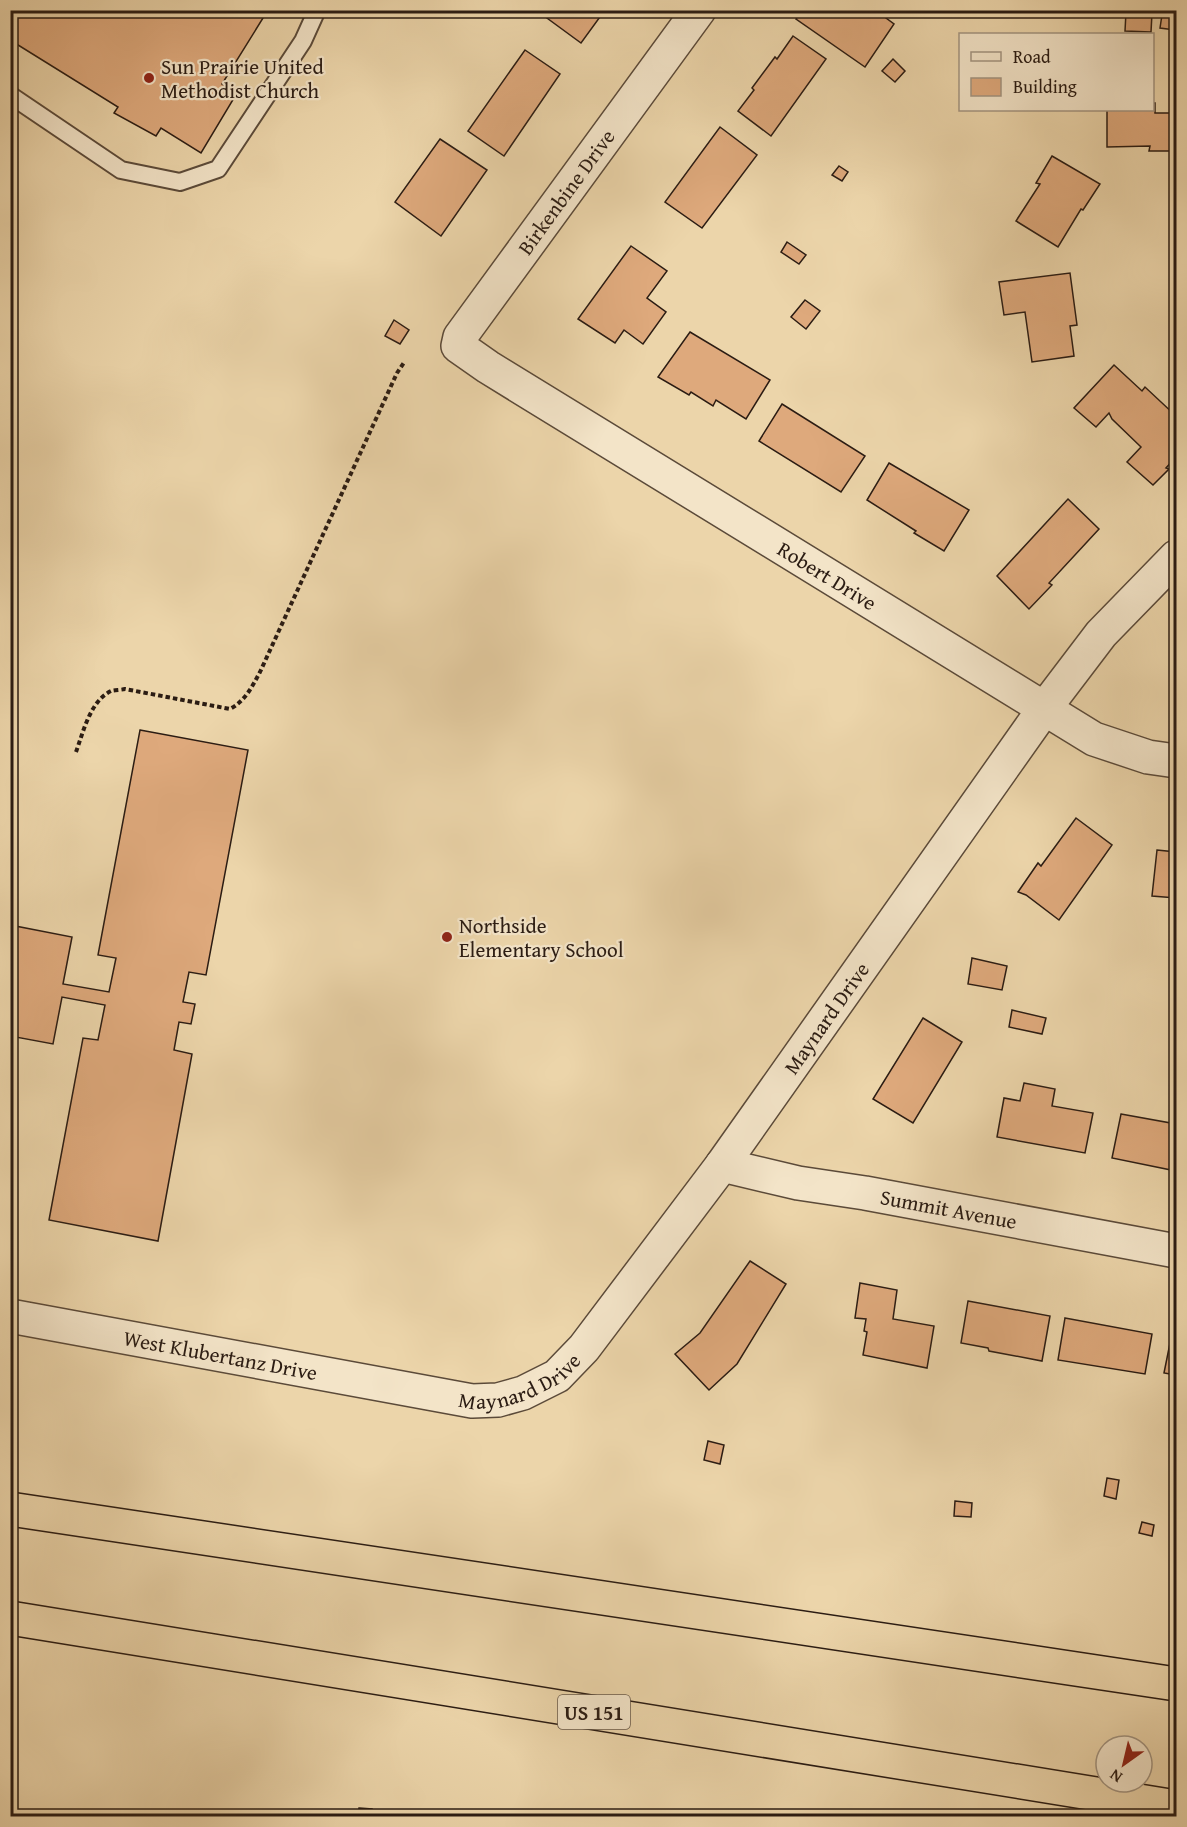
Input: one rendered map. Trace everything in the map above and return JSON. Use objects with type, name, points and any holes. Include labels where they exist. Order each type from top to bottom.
[{"type":"highway","points":[[10,1509],[1176,1684]]},
{"type":"highway","name":"US 151","points":[[10,1618],[1176,1807]]},
{"type":"street","name":"Birkenbine Drive","points":[[488,367],[458,345],[460,337],[699,10]]},
{"type":"street","name":"Robert Drive","points":[[488,367],[1094,739],[1148,757],[1176,761]]},
{"type":"street","name":"Maynard Drive","points":[[430,1393],[472,1401],[498,1400],[523,1393],[557,1376],[584,1348],[722,1165],[1044,709],[1101,634],[1176,557]]},
{"type":"street","name":"Summit Avenue","points":[[722,1165],[798,1183],[865,1193],[1176,1251]]},
{"type":"street","name":"West Klubertanz Drive","points":[[10,1316],[430,1393]]},
{"type":"lane","points":[[10,95],[121,170],[180,182],[218,169],[303,41],[317,10]]},
{"type":"path","points":[[76,752],[89,716],[98,703],[111,692],[125,689],[230,709],[239,704],[260,672],[397,373],[405,361]]},
{"type":"building","name":"Sun Prairie United Methodist Church","points":[[10,10],[268,10],[222,84],[237,93],[201,153],[161,128],[156,136],[114,113],[118,107],[10,40]]},
{"type":"building","points":[[536,10],[605,10],[581,43]]},
{"type":"building","points":[[802,10],[875,10],[894,24],[865,67],[796,19]]},
{"type":"building","points":[[1126,12],[1152,13],[1151,32],[1125,31]]},
{"type":"building","points":[[1162,15],[1176,18],[1175,30],[1160,28]]},
{"type":"building","points":[[793,36],[826,59],[771,136],[738,111],[754,90],[752,88]]},
{"type":"building","points":[[525,50],[560,74],[504,156],[468,131]]},
{"type":"building","points":[[893,59],[905,71],[895,82],[882,71]]},
{"type":"building","points":[[1155,103],[1155,113],[1176,113],[1176,151],[1149,151],[1150,146],[1107,147],[1107,111],[1154,111]]},
{"type":"building","points":[[720,127],[757,155],[702,228],[665,202]]},
{"type":"building","points":[[440,139],[487,170],[441,236],[395,202]]},
{"type":"building","points":[[1052,156],[1100,184],[1083,210],[1081,209],[1058,247],[1016,221],[1040,184],[1036,183]]},
{"type":"building","points":[[839,166],[848,172],[842,181],[832,175]]},
{"type":"building","points":[[787,242],[806,255],[799,264],[781,252]]},
{"type":"building","points":[[631,246],[667,271],[647,298],[666,312],[643,344],[624,330],[615,343],[578,319]]},
{"type":"building","points":[[1070,273],[1077,325],[1070,326],[1074,356],[1032,362],[1025,312],[1004,315],[999,282]]},
{"type":"building","points":[[805,300],[820,311],[806,329],[791,317]]},
{"type":"building","points":[[394,320],[409,330],[400,344],[385,336]]},
{"type":"building","points":[[690,332],[770,380],[746,419],[716,400],[713,406],[691,392],[689,395],[658,377]]},
{"type":"building","points":[[1114,365],[1142,391],[1145,387],[1176,416],[1176,457],[1166,468],[1169,469],[1153,485],[1127,462],[1141,447],[1112,419],[1109,413],[1096,427],[1074,408]]},
{"type":"building","points":[[782,404],[865,456],[841,492],[759,441]]},
{"type":"building","points":[[889,463],[969,510],[944,551],[867,500]]},
{"type":"building","points":[[1068,499],[1099,529],[1049,583],[1052,585],[1029,609],[997,576]]},
{"type":"building","points":[[140,730],[248,750],[206,975],[189,972],[183,1002],[195,1004],[191,1024],[179,1022],[174,1050],[192,1054],[158,1241],[49,1220],[83,1038],[98,1040],[105,1005],[62,997],[53,1044],[10,1036],[10,925],[72,937],[63,984],[109,992],[116,958],[98,955]]},
{"type":"building","points":[[1076,818],[1112,845],[1059,920],[1026,895],[1018,892],[1038,863],[1041,866]]},
{"type":"building","points":[[1157,850],[1176,852],[1176,898],[1152,896]]},
{"type":"building","points":[[972,958],[1007,966],[1002,990],[968,984]]},
{"type":"building","points":[[1012,1010],[1046,1018],[1042,1034],[1009,1027]]},
{"type":"building","points":[[923,1018],[962,1042],[913,1123],[873,1099]]},
{"type":"building","points":[[1024,1083],[1055,1089],[1052,1106],[1093,1113],[1085,1153],[997,1137],[1004,1098],[1020,1101]]},
{"type":"building","points":[[1121,1114],[1176,1124],[1176,1171],[1112,1158]]},
{"type":"building","points":[[750,1261],[786,1284],[737,1364],[709,1390],[675,1354],[700,1333]]},
{"type":"building","points":[[860,1283],[897,1290],[893,1319],[934,1326],[927,1368],[863,1355],[867,1332],[864,1331],[866,1319],[855,1318]]},
{"type":"building","points":[[968,1301],[1050,1316],[1042,1361],[961,1343]]},
{"type":"building","points":[[1065,1318],[1152,1334],[1145,1374],[1058,1360]]},
{"type":"building","points":[[1171,1338],[1176,1340],[1176,1375],[1164,1373]]},
{"type":"building","points":[[708,1441],[724,1445],[720,1464],[704,1460]]},
{"type":"building","points":[[1107,1478],[1119,1480],[1116,1499],[1104,1496]]},
{"type":"building","points":[[955,1501],[972,1503],[971,1517],[954,1516]]},
{"type":"building","points":[[1142,1522],[1154,1525],[1152,1536],[1139,1533]]},
{"type":"building","points":[[359,1808],[372,1809],[371,1816],[358,1816]]},
{"type":"place","name":"Sun Prairie United Methodist Church","points":[[149,78]]},
{"type":"place","name":"Northside Elementary School","points":[[447,937]]}]
